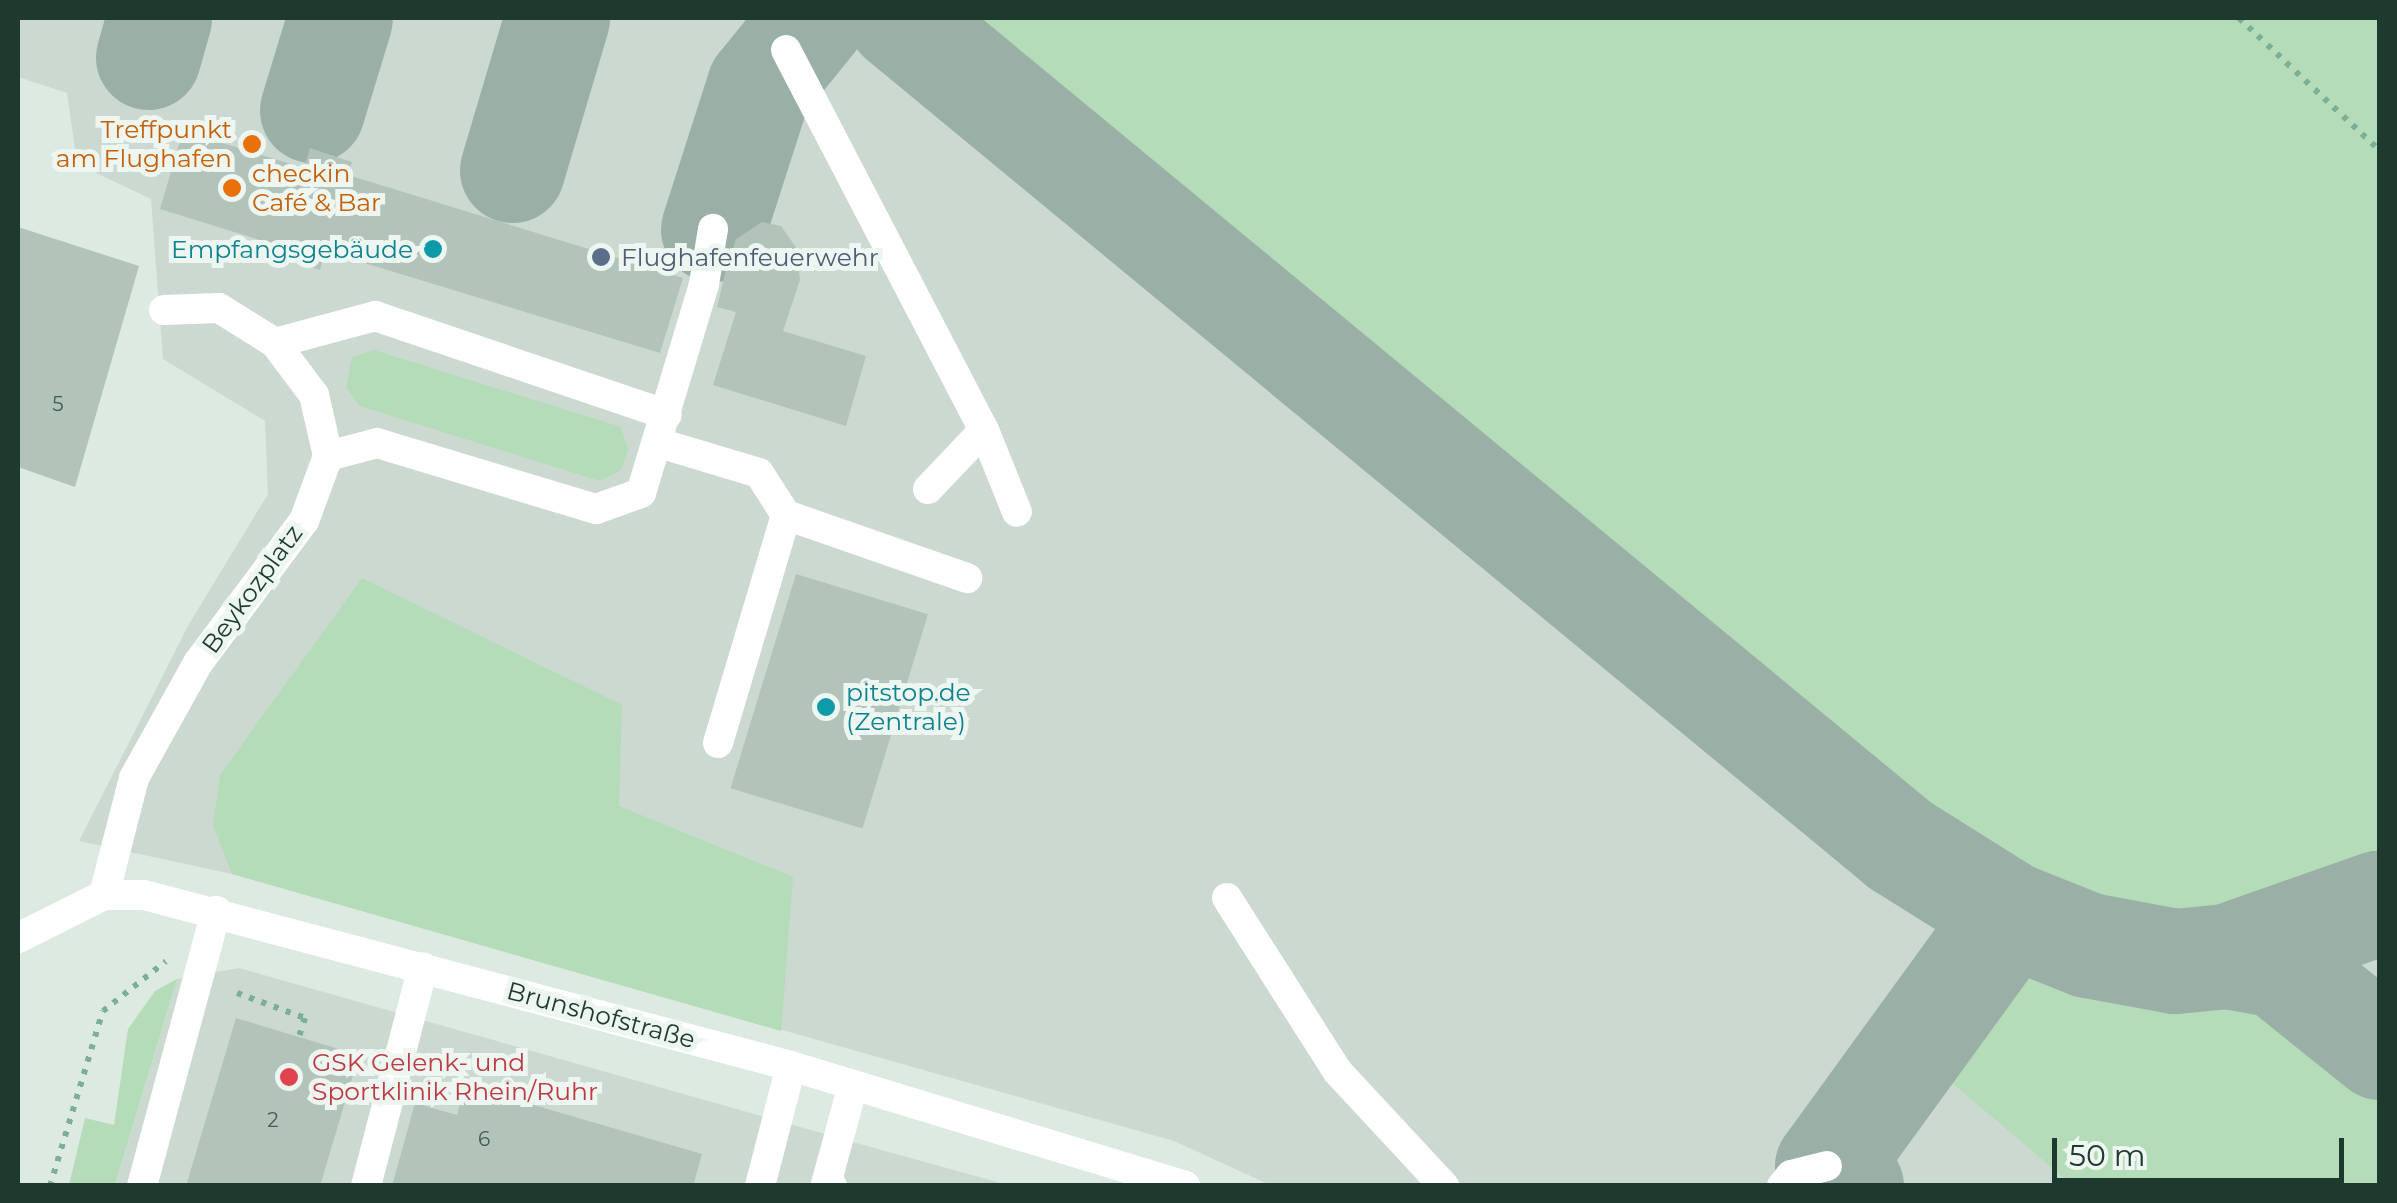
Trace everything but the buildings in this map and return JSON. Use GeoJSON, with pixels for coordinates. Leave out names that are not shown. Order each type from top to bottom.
{"type":"FeatureCollection","features":[{"type":"Feature","properties":{"kind":"street"},"geometry":{"type":"LineString","coordinates":[[786,50],[984,430],[1017,512]]}},
{"type":"Feature","properties":{"kind":"street"},"geometry":{"type":"LineString","coordinates":[[164,310],[219,308],[275,343],[314,394],[328,456],[377,443],[596,509],[641,493],[663,429],[713,229]]}},
{"type":"Feature","properties":{"kind":"street"},"geometry":{"type":"LineString","coordinates":[[275,343],[376,316],[663,429],[759,472],[786,515],[967,578]]}},
{"type":"Feature","properties":{"kind":"street"},"geometry":{"type":"LineString","coordinates":[[928,489],[984,430]]}},
{"type":"Feature","properties":{"kind":"street","name":"Beykozplatz"},"geometry":{"type":"LineString","coordinates":[[104,895],[134,778],[198,663],[304,520],[328,456]]}},
{"type":"Feature","properties":{"kind":"street"},"geometry":{"type":"LineString","coordinates":[[718,743],[786,515]]}},
{"type":"Feature","properties":{"kind":"street"},"geometry":{"type":"LineString","coordinates":[[18,938],[104,895]]}},
{"type":"Feature","properties":{"kind":"street","name":"Brunshofstraße"},"geometry":{"type":"LineString","coordinates":[[104,895],[144,896],[216,911],[423,966],[791,1066],[1185,1186]]}},
{"type":"Feature","properties":{"kind":"street"},"geometry":{"type":"LineString","coordinates":[[1227,898],[1338,1072],[1444,1186]]}},
{"type":"Feature","properties":{"kind":"street"},"geometry":{"type":"LineString","coordinates":[[142,1186],[216,911]]}},
{"type":"Feature","properties":{"kind":"street"},"geometry":{"type":"LineString","coordinates":[[366,1186],[423,966]]}},
{"type":"Feature","properties":{"kind":"street"},"geometry":{"type":"LineString","coordinates":[[760,1186],[791,1066]]}},
{"type":"Feature","properties":{"kind":"street"},"geometry":{"type":"LineString","coordinates":[[832,1186],[826,1184],[853,1084]]}},
{"type":"Feature","properties":{"kind":"street"},"geometry":{"type":"LineString","coordinates":[[1782,1186],[1791,1175],[1827,1166]]}},
{"type":"Feature","properties":{"kind":"path"},"geometry":{"type":"LineString","coordinates":[[2240,18],[2380,151]]}},
{"type":"Feature","properties":{"kind":"path"},"geometry":{"type":"LineString","coordinates":[[50,1186],[103,1011],[157,970],[216,911]]}},
{"type":"Feature","properties":{"kind":"path"},"geometry":{"type":"LineString","coordinates":[[237,993],[305,1018],[299,1036]]}},
{"type":"Feature","properties":{"kind":"shaded area"},"geometry":{"type":"Polygon","coordinates":[[[18,18],[2379,18],[2379,1185],[1270,1185],[1174,1141],[232,874],[79,841],[189,624],[268,494],[265,421],[163,359],[151,199],[77,164],[67,93],[18,77],[18,18]]]}},
{"type":"Feature","properties":{"kind":"shaded area"},"geometry":{"type":"Polygon","coordinates":[[[239,968],[1008,1185],[115,1186],[177,979],[239,968]]]}},
{"type":"Feature","properties":{"kind":"green space"},"geometry":{"type":"Polygon","coordinates":[[[957,18],[2379,18],[2379,848],[2250,899],[2170,917],[2053,889],[1926,819],[957,18]]]}},
{"type":"Feature","properties":{"kind":"green space"},"geometry":{"type":"Polygon","coordinates":[[[374,350],[621,427],[628,450],[621,470],[600,481],[360,406],[346,388],[352,357],[374,350]]]}},
{"type":"Feature","properties":{"kind":"green space"},"geometry":{"type":"Polygon","coordinates":[[[362,578],[622,705],[619,806],[793,877],[781,1031],[232,874],[213,825],[220,775],[362,578]]]}},
{"type":"Feature","properties":{"kind":"green space"},"geometry":{"type":"Polygon","coordinates":[[[2062,970],[2273,1009],[2379,1097],[2379,1185],[2072,1185],[1949,1080],[2025,979],[2062,970]]]}},
{"type":"Feature","properties":{"kind":"green space"},"geometry":{"type":"Polygon","coordinates":[[[177,979],[115,1185],[69,1185],[85,1118],[114,1125],[128,1029],[155,991],[177,979]]]}},
{"type":"Feature","properties":{"kind":"taxiway"},"geometry":{"type":"LineString","coordinates":[[148,57],[159,18]]}},
{"type":"Feature","properties":{"kind":"taxiway"},"geometry":{"type":"LineString","coordinates":[[312,110],[340,18]]}},
{"type":"Feature","properties":{"kind":"taxiway"},"geometry":{"type":"LineString","coordinates":[[512,170],[557,18]]}},
{"type":"Feature","properties":{"kind":"taxiway"},"geometry":{"type":"LineString","coordinates":[[713,229],[759,86],[814,18]]}},
{"type":"Feature","properties":{"kind":"taxiway"},"geometry":{"type":"LineString","coordinates":[[899,18],[1900,845],[2010,914],[2088,945],[2175,961],[2227,956],[2380,902]]}},
{"type":"Feature","properties":{"kind":"taxiway"},"geometry":{"type":"LineString","coordinates":[[1851,1186],[1827,1166],[2010,914]]}},
{"type":"Feature","properties":{"kind":"taxiway"},"geometry":{"type":"LineString","coordinates":[[2227,956],[2278,965],[2380,1047]]}},
{"type":"Feature","properties":{"kind":"place","name":"Treffpunkt am Flughafen"},"geometry":{"type":"Point","coordinates":[252,144]}},
{"type":"Feature","properties":{"kind":"place","name":"checkin Café & Bar"},"geometry":{"type":"Point","coordinates":[232,188]}},
{"type":"Feature","properties":{"kind":"place","name":"Empfangsgebäude"},"geometry":{"type":"Point","coordinates":[433,249]}},
{"type":"Feature","properties":{"kind":"place","name":"Flughafenfeuerwehr"},"geometry":{"type":"Point","coordinates":[601,257]}},
{"type":"Feature","properties":{"kind":"place","name":"pitstop.de (Zentrale)"},"geometry":{"type":"Point","coordinates":[826,707]}},
{"type":"Feature","properties":{"kind":"place","name":"GSK Gelenk- und Sportklinik Rhein/Ruhr"},"geometry":{"type":"Point","coordinates":[289,1077]}}]}
